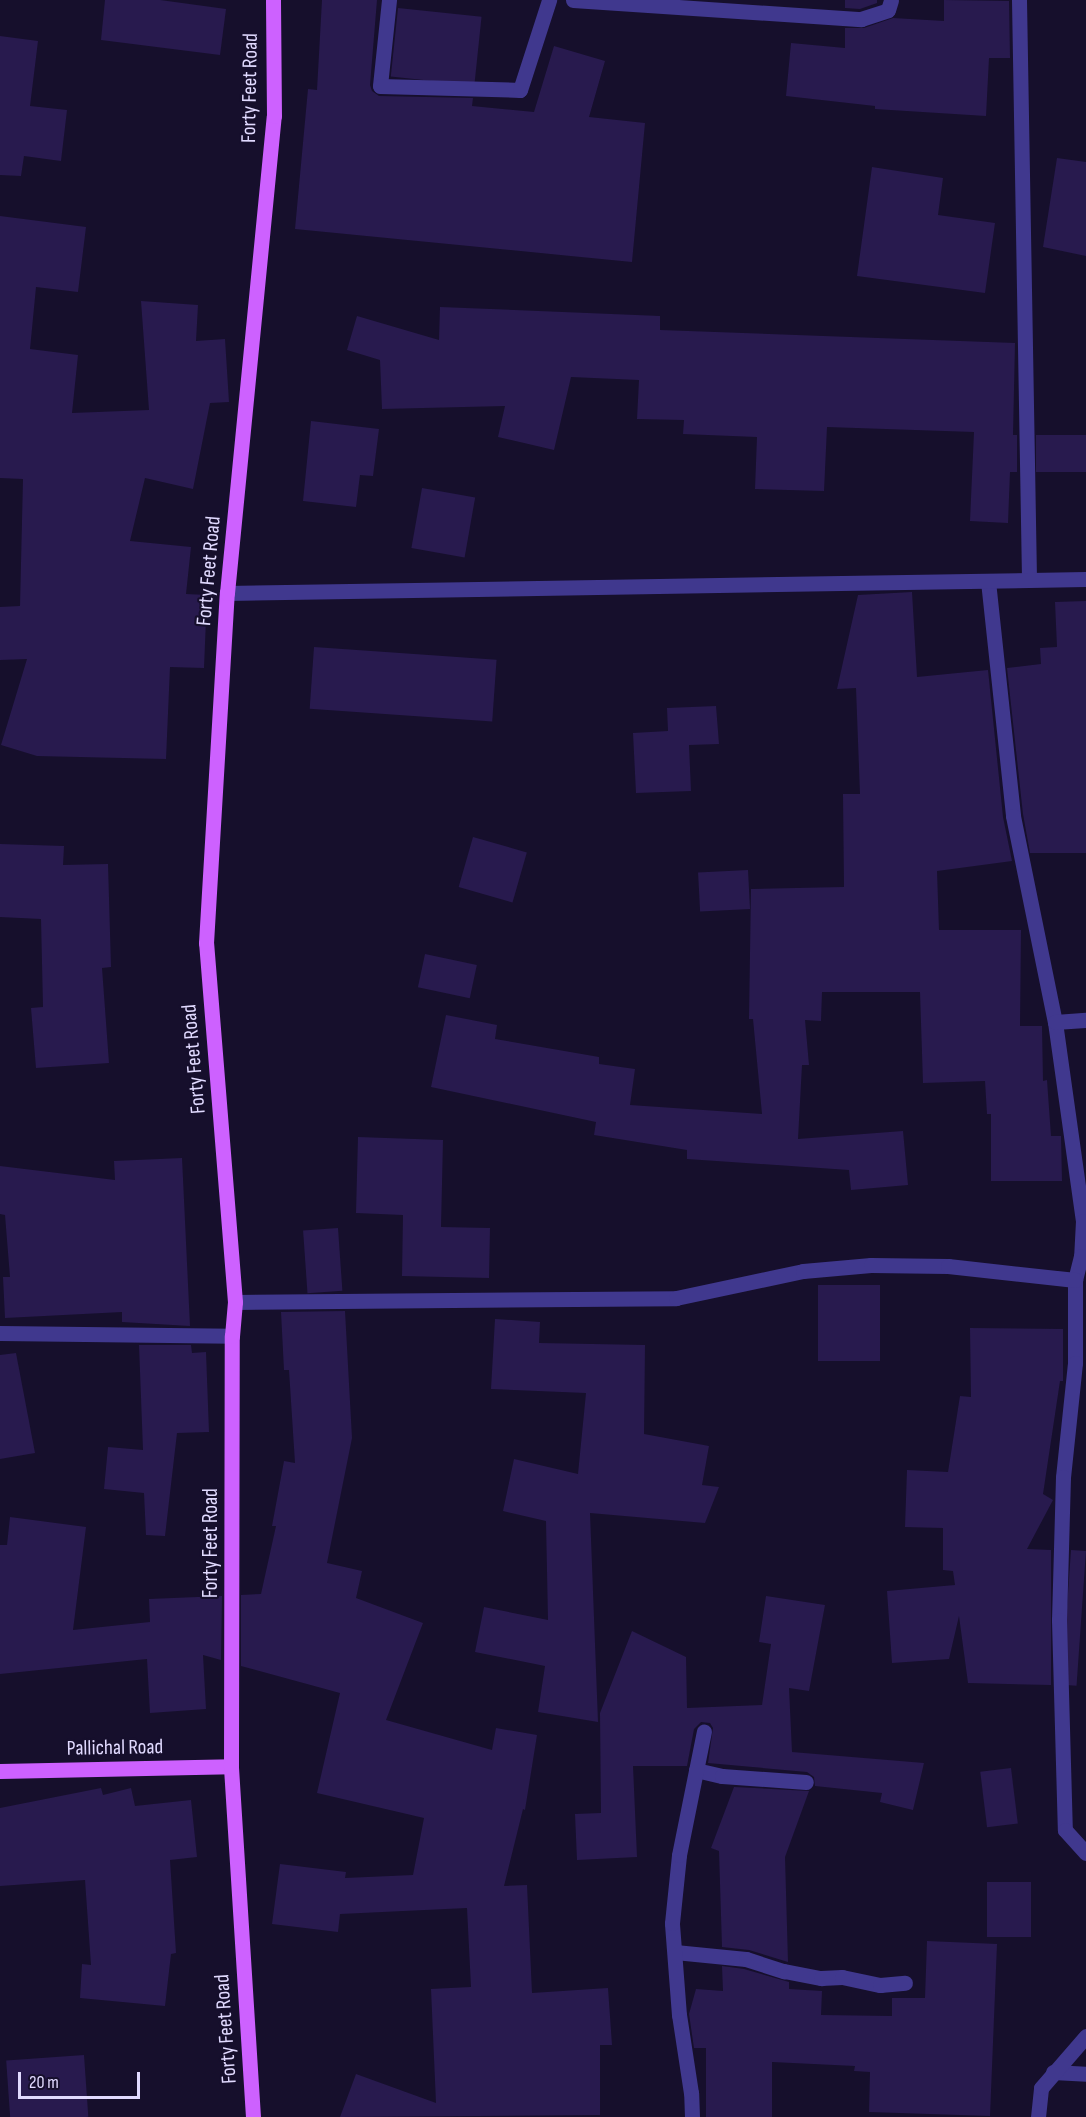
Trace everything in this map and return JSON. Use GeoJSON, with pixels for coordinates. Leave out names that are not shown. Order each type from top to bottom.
{"type":"FeatureCollection","features":[{"type":"Feature","properties":{"kind":"main road","name":"Forty Feet Road"},"geometry":{"type":"LineString","coordinates":[[253,2117],[231,1766],[232,1336],[235,1302],[206,943],[227,593],[274,116],[273,0]]}},
{"type":"Feature","properties":{"kind":"main road","name":"Pallichal Road"},"geometry":{"type":"LineString","coordinates":[[0,1771],[231,1766]]}},
{"type":"Feature","properties":{"kind":"street"},"geometry":{"type":"LineString","coordinates":[[389,0],[380,86],[520,90],[549,0]]}},
{"type":"Feature","properties":{"kind":"street"},"geometry":{"type":"LineString","coordinates":[[573,0],[861,19],[888,10],[891,0]]}},
{"type":"Feature","properties":{"kind":"street"},"geometry":{"type":"LineString","coordinates":[[1019,0],[1029,580]]}},
{"type":"Feature","properties":{"kind":"street"},"geometry":{"type":"LineString","coordinates":[[227,593],[1086,579]]}},
{"type":"Feature","properties":{"kind":"street"},"geometry":{"type":"LineString","coordinates":[[988,581],[1013,816],[1055,1022],[1083,1221],[1081,1256],[1075,1280],[1075,1363],[1063,1477],[1059,1620],[1065,1830],[1086,1853]]}},
{"type":"Feature","properties":{"kind":"street"},"geometry":{"type":"LineString","coordinates":[[1055,1022],[1086,1020]]}},
{"type":"Feature","properties":{"kind":"street"},"geometry":{"type":"LineString","coordinates":[[235,1302],[676,1298],[803,1271],[871,1265],[948,1266],[1075,1280]]}},
{"type":"Feature","properties":{"kind":"street"},"geometry":{"type":"LineString","coordinates":[[0,1333],[232,1336]]}},
{"type":"Feature","properties":{"kind":"street"},"geometry":{"type":"LineString","coordinates":[[692,2117],[691,2093],[679,2015],[672,1923],[679,1855],[704,1731]]}},
{"type":"Feature","properties":{"kind":"street"},"geometry":{"type":"LineString","coordinates":[[696,1770],[722,1776],[806,1782]]}},
{"type":"Feature","properties":{"kind":"street"},"geometry":{"type":"LineString","coordinates":[[675,1952],[746,1959],[784,1971],[821,1978],[842,1977],[880,1985],[905,1983]]}},
{"type":"Feature","properties":{"kind":"street"},"geometry":{"type":"LineString","coordinates":[[1038,2117],[1041,2088],[1086,2036]]}},
{"type":"Feature","properties":{"kind":"street"},"geometry":{"type":"LineString","coordinates":[[1053,2072],[1086,2074]]}},
{"type":"Feature","properties":{"kind":"building"},"geometry":{"type":"Polygon","coordinates":[[[105,0],[160,0],[226,9],[220,55],[101,40],[105,0]]]}},
{"type":"Feature","properties":{"kind":"building"},"geometry":{"type":"Polygon","coordinates":[[[322,0],[377,0],[370,85],[372,91],[379,96],[473,98],[472,106],[534,112],[554,46],[605,61],[589,117],[645,123],[632,262],[295,229],[308,89],[317,90],[322,0]]]}},
{"type":"Feature","properties":{"kind":"building"},"geometry":{"type":"Polygon","coordinates":[[[845,0],[877,0],[877,3],[860,9],[845,8],[845,0]]]}},
{"type":"Feature","properties":{"kind":"building"},"geometry":{"type":"Polygon","coordinates":[[[944,0],[1009,1],[1010,58],[989,58],[986,116],[875,109],[875,106],[786,96],[791,43],[845,48],[845,28],[864,28],[893,18],[944,21],[944,0]]]}},
{"type":"Feature","properties":{"kind":"building"},"geometry":{"type":"Polygon","coordinates":[[[398,8],[482,17],[474,85],[391,77],[398,8]]]}},
{"type":"Feature","properties":{"kind":"building"},"geometry":{"type":"Polygon","coordinates":[[[0,36],[38,41],[30,106],[67,110],[61,161],[24,156],[21,176],[0,175],[0,36]]]}},
{"type":"Feature","properties":{"kind":"building"},"geometry":{"type":"Polygon","coordinates":[[[1057,158],[1086,162],[1086,256],[1043,247],[1057,158]]]}},
{"type":"Feature","properties":{"kind":"building"},"geometry":{"type":"Polygon","coordinates":[[[872,167],[943,178],[938,215],[995,223],[985,293],[857,276],[872,167]]]}},
{"type":"Feature","properties":{"kind":"building"},"geometry":{"type":"Polygon","coordinates":[[[0,216],[86,227],[78,292],[36,287],[30,349],[78,355],[72,413],[149,410],[141,301],[198,305],[196,341],[225,339],[229,402],[210,403],[193,489],[145,478],[130,541],[191,547],[186,594],[207,595],[204,668],[170,667],[166,759],[37,756],[1,745],[27,659],[0,660],[0,607],[20,606],[23,479],[0,478],[0,216]]]}},
{"type":"Feature","properties":{"kind":"building"},"geometry":{"type":"Polygon","coordinates":[[[440,307],[660,316],[660,330],[1015,343],[1013,435],[1017,435],[1017,472],[1010,472],[1008,523],[970,521],[974,432],[827,427],[824,491],[755,489],[757,437],[683,434],[684,420],[637,419],[639,380],[571,377],[554,450],[498,437],[505,406],[382,409],[380,360],[347,350],[357,316],[439,340],[440,307]]]}},
{"type":"Feature","properties":{"kind":"building"},"geometry":{"type":"Polygon","coordinates":[[[311,421],[379,429],[373,476],[360,475],[356,507],[303,501],[311,421]]]}},
{"type":"Feature","properties":{"kind":"building"},"geometry":{"type":"Polygon","coordinates":[[[1036,435],[1086,435],[1086,472],[1036,472],[1036,435]]]}},
{"type":"Feature","properties":{"kind":"building"},"geometry":{"type":"Polygon","coordinates":[[[422,488],[475,497],[465,557],[411,548],[422,488]]]}},
{"type":"Feature","properties":{"kind":"building"},"geometry":{"type":"Polygon","coordinates":[[[912,592],[917,677],[988,670],[1003,817],[1012,861],[937,871],[939,930],[1021,930],[1020,1026],[1042,1026],[1043,1081],[1047,1080],[1051,1136],[1061,1136],[1062,1181],[991,1181],[991,1114],[987,1114],[985,1081],[923,1083],[920,992],[822,992],[821,1021],[805,1020],[809,1065],[802,1065],[798,1139],[903,1131],[908,1185],[851,1190],[849,1170],[687,1159],[687,1150],[594,1135],[596,1122],[431,1087],[446,1015],[497,1025],[495,1039],[599,1057],[599,1064],[635,1069],[630,1105],[762,1114],[753,1019],[749,1019],[751,889],[844,887],[843,794],[860,794],[856,688],[837,689],[858,595],[912,592]]]}},
{"type":"Feature","properties":{"kind":"building"},"geometry":{"type":"Polygon","coordinates":[[[1086,601],[1086,853],[1030,853],[1023,814],[1007,668],[1041,664],[1040,648],[1057,647],[1055,602],[1086,601]]]}},
{"type":"Feature","properties":{"kind":"building"},"geometry":{"type":"Polygon","coordinates":[[[314,647],[497,660],[492,722],[310,709],[314,647]]]}},
{"type":"Feature","properties":{"kind":"building"},"geometry":{"type":"Polygon","coordinates":[[[716,706],[719,744],[689,745],[691,791],[636,793],[633,733],[668,731],[667,708],[716,706]]]}},
{"type":"Feature","properties":{"kind":"building"},"geometry":{"type":"Polygon","coordinates":[[[473,837],[527,852],[512,902],[459,887],[473,837]]]}},
{"type":"Feature","properties":{"kind":"building"},"geometry":{"type":"Polygon","coordinates":[[[0,844],[64,846],[63,865],[108,864],[111,967],[102,968],[109,1063],[36,1068],[31,1008],[43,1007],[41,919],[0,917],[0,844]]]}},
{"type":"Feature","properties":{"kind":"building"},"geometry":{"type":"Polygon","coordinates":[[[748,870],[750,909],[700,912],[698,873],[748,870]]]}},
{"type":"Feature","properties":{"kind":"building"},"geometry":{"type":"Polygon","coordinates":[[[425,954],[477,965],[470,998],[418,987],[425,954]]]}},
{"type":"Feature","properties":{"kind":"building"},"geometry":{"type":"Polygon","coordinates":[[[358,1137],[443,1140],[441,1227],[490,1228],[489,1278],[402,1276],[403,1215],[356,1213],[358,1137]]]}},
{"type":"Feature","properties":{"kind":"building"},"geometry":{"type":"Polygon","coordinates":[[[182,1158],[190,1326],[122,1322],[122,1312],[5,1318],[3,1277],[10,1277],[5,1215],[0,1214],[0,1166],[115,1180],[114,1161],[182,1158]]]}},
{"type":"Feature","properties":{"kind":"building"},"geometry":{"type":"Polygon","coordinates":[[[338,1228],[342,1291],[307,1293],[303,1230],[338,1228]]]}},
{"type":"Feature","properties":{"kind":"building"},"geometry":{"type":"Polygon","coordinates":[[[818,1285],[880,1285],[880,1361],[818,1361],[818,1285]]]}},
{"type":"Feature","properties":{"kind":"building"},"geometry":{"type":"Polygon","coordinates":[[[345,1311],[352,1438],[327,1563],[362,1571],[356,1598],[423,1623],[386,1720],[492,1750],[496,1728],[537,1735],[525,1810],[523,1809],[504,1886],[527,1885],[532,1993],[608,1988],[612,2045],[600,2045],[600,2115],[340,2117],[356,2074],[436,2103],[431,1989],[471,1987],[467,1908],[340,1914],[338,1932],[272,1924],[280,1864],[346,1872],[345,1878],[413,1875],[424,1818],[317,1793],[340,1693],[241,1666],[241,1595],[261,1594],[276,1526],[272,1526],[284,1461],[295,1463],[289,1370],[284,1370],[281,1312],[345,1311]]]}},
{"type":"Feature","properties":{"kind":"building"},"geometry":{"type":"Polygon","coordinates":[[[495,1319],[540,1322],[539,1343],[645,1345],[644,1434],[709,1446],[702,1485],[719,1487],[705,1523],[590,1513],[598,1722],[538,1712],[545,1666],[475,1652],[484,1607],[548,1620],[546,1521],[503,1511],[514,1459],[578,1474],[586,1393],[491,1389],[495,1319]]]}},
{"type":"Feature","properties":{"kind":"building"},"geometry":{"type":"Polygon","coordinates":[[[970,1328],[1063,1329],[1063,1381],[1060,1381],[1043,1494],[1053,1500],[1027,1549],[1051,1550],[1051,1685],[968,1683],[959,1616],[949,1659],[892,1663],[887,1591],[955,1585],[953,1571],[943,1570],[943,1528],[905,1527],[907,1470],[948,1472],[960,1396],[971,1397],[970,1328]]]}},
{"type":"Feature","properties":{"kind":"building"},"geometry":{"type":"Polygon","coordinates":[[[139,1345],[191,1345],[192,1353],[206,1352],[209,1432],[177,1433],[165,1536],[146,1535],[144,1493],[104,1489],[108,1447],[143,1450],[139,1345]]]}},
{"type":"Feature","properties":{"kind":"building"},"geometry":{"type":"Polygon","coordinates":[[[16,1353],[35,1453],[0,1459],[0,1355],[16,1353]]]}},
{"type":"Feature","properties":{"kind":"building"},"geometry":{"type":"Polygon","coordinates":[[[10,1517],[86,1527],[73,1630],[150,1622],[149,1599],[222,1596],[221,1660],[203,1655],[206,1709],[150,1713],[147,1659],[0,1674],[0,1545],[7,1545],[10,1517]]]}},
{"type":"Feature","properties":{"kind":"building"},"geometry":{"type":"Polygon","coordinates":[[[1071,1550],[1086,1551],[1077,1686],[1062,1685],[1071,1550]]]}},
{"type":"Feature","properties":{"kind":"building"},"geometry":{"type":"Polygon","coordinates":[[[766,1596],[825,1605],[809,1691],[789,1688],[792,1752],[924,1763],[913,1810],[880,1802],[882,1793],[815,1786],[814,1777],[807,1772],[708,1763],[713,1728],[710,1723],[701,1722],[694,1729],[687,1766],[633,1766],[637,1857],[577,1860],[575,1814],[601,1813],[600,1713],[632,1631],[686,1657],[687,1708],[762,1705],[771,1644],[759,1642],[766,1596]]]}},
{"type":"Feature","properties":{"kind":"building"},"geometry":{"type":"Polygon","coordinates":[[[1011,1768],[1018,1824],[987,1827],[980,1772],[1011,1768]]]}},
{"type":"Feature","properties":{"kind":"building"},"geometry":{"type":"Polygon","coordinates":[[[734,1787],[809,1791],[785,1857],[788,1962],[749,1950],[722,1947],[719,1851],[711,1848],[734,1787]]]}},
{"type":"Feature","properties":{"kind":"building"},"geometry":{"type":"Polygon","coordinates":[[[101,1788],[103,1795],[131,1788],[135,1806],[191,1800],[197,1857],[170,1860],[176,1953],[171,1954],[165,2006],[80,1998],[82,1964],[91,1965],[85,1880],[0,1886],[0,1808],[101,1788]]]}},
{"type":"Feature","properties":{"kind":"building"},"geometry":{"type":"Polygon","coordinates":[[[987,1882],[1031,1882],[1031,1937],[987,1937],[987,1882]]]}},
{"type":"Feature","properties":{"kind":"building"},"geometry":{"type":"Polygon","coordinates":[[[927,1941],[997,1944],[990,2116],[869,2112],[870,2072],[854,2071],[855,2066],[772,2062],[772,2117],[706,2117],[706,2048],[694,2048],[689,2014],[696,1989],[723,1991],[722,1966],[744,1969],[789,1982],[789,1989],[822,1991],[821,2015],[892,2016],[892,1998],[925,1998],[927,1941]]]}},
{"type":"Feature","properties":{"kind":"building"},"geometry":{"type":"Polygon","coordinates":[[[84,2055],[88,2117],[10,2117],[6,2060],[84,2055]]]}}]}
